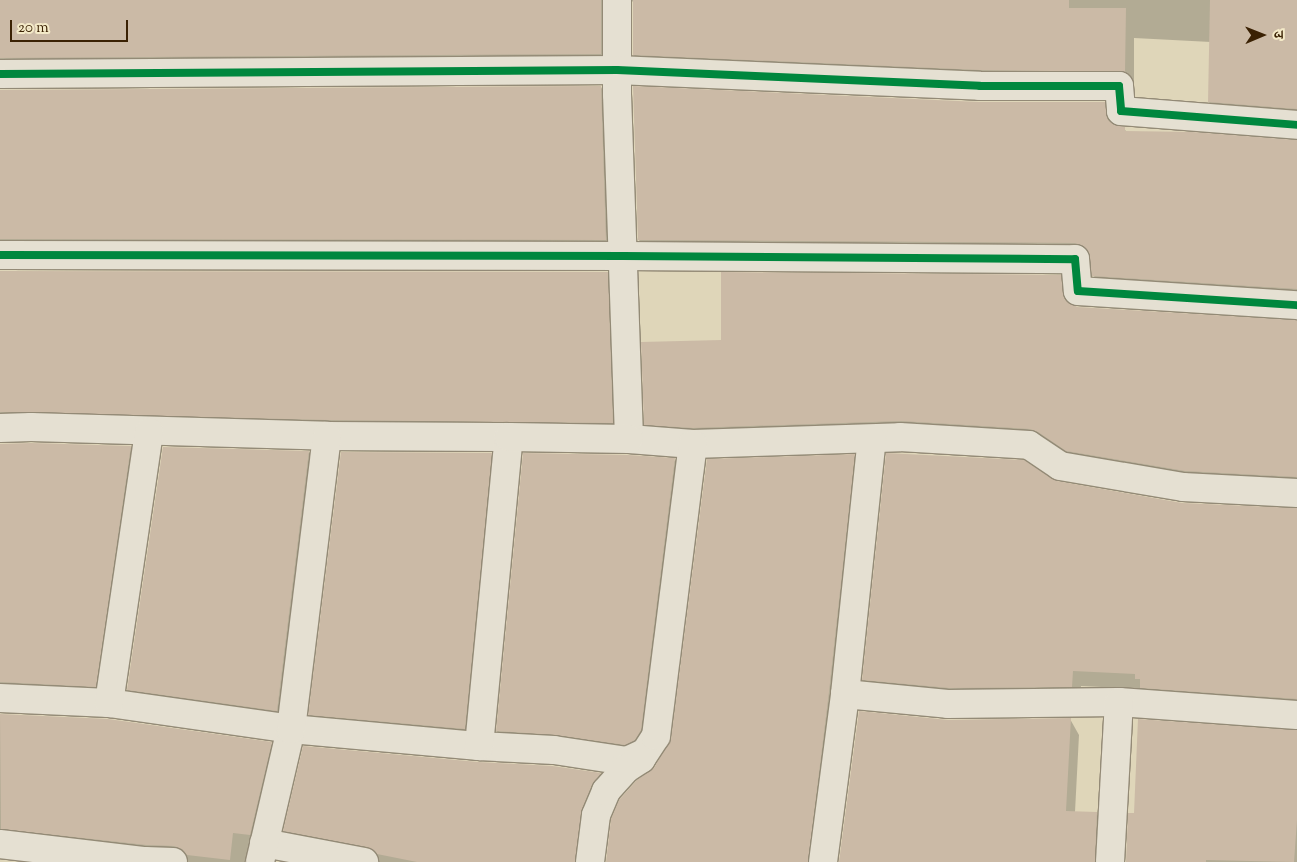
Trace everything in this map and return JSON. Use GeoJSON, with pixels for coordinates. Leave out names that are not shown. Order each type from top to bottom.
{"type":"FeatureCollection","features":[{"type":"Feature","properties":{"kind":"street"},"geometry":{"type":"LineString","coordinates":[[617,0],[617,70],[628,439]]}},
{"type":"Feature","properties":{"kind":"street"},"geometry":{"type":"LineString","coordinates":[[0,74],[617,70],[980,86],[1119,86],[1121,112],[1297,125]]}},
{"type":"Feature","properties":{"kind":"street"},"geometry":{"type":"LineString","coordinates":[[0,255],[1075,259],[1078,291],[1297,305]]}},
{"type":"Feature","properties":{"kind":"street"},"geometry":{"type":"LineString","coordinates":[[0,428],[31,427],[327,436],[509,436],[628,439],[692,444],[900,437],[1030,445],[1060,466],[1183,487],[1297,493]]}},
{"type":"Feature","properties":{"kind":"street"},"geometry":{"type":"LineString","coordinates":[[108,703],[149,432]]}},
{"type":"Feature","properties":{"kind":"street"},"geometry":{"type":"LineString","coordinates":[[327,436],[292,729],[262,853],[364,862]]}},
{"type":"Feature","properties":{"kind":"street"},"geometry":{"type":"LineString","coordinates":[[479,746],[509,436]]}},
{"type":"Feature","properties":{"kind":"street"},"geometry":{"type":"LineString","coordinates":[[823,862],[845,694],[872,439]]}},
{"type":"Feature","properties":{"kind":"street"},"geometry":{"type":"LineString","coordinates":[[590,862],[596,815],[606,791],[644,753],[656,736],[692,444]]}},
{"type":"Feature","properties":{"kind":"street"},"geometry":{"type":"LineString","coordinates":[[845,694],[948,704],[1119,702],[1297,716]]}},
{"type":"Feature","properties":{"kind":"street"},"geometry":{"type":"LineString","coordinates":[[0,698],[108,703],[292,729],[479,746],[554,750],[627,761],[644,753]]}},
{"type":"Feature","properties":{"kind":"street"},"geometry":{"type":"LineString","coordinates":[[1110,862],[1119,702]]}},
{"type":"Feature","properties":{"kind":"street"},"geometry":{"type":"LineString","coordinates":[[0,844],[144,861],[173,862]]}},
{"type":"Feature","properties":{"kind":"building"},"geometry":{"type":"Polygon","coordinates":[[[0,0],[601,0],[601,54],[0,58],[0,0]]]}},
{"type":"Feature","properties":{"kind":"building"},"geometry":{"type":"Polygon","coordinates":[[[633,0],[1069,0],[1069,8],[1126,8],[1125,72],[980,70],[633,55],[633,0]]]}},
{"type":"Feature","properties":{"kind":"building"},"geometry":{"type":"Polygon","coordinates":[[[1210,0],[1297,0],[1297,109],[1208,102],[1210,0]]]}},
{"type":"Feature","properties":{"kind":"building"},"geometry":{"type":"Polygon","coordinates":[[[601,86],[606,240],[0,239],[0,90],[601,86]]]}},
{"type":"Feature","properties":{"kind":"building"},"geometry":{"type":"Polygon","coordinates":[[[633,86],[979,102],[1105,102],[1108,120],[1113,124],[1125,127],[1125,131],[1192,132],[1297,140],[1297,289],[1092,276],[1088,251],[1083,246],[1075,243],[638,240],[633,86]]]}},
{"type":"Feature","properties":{"kind":"building"},"geometry":{"type":"Polygon","coordinates":[[[0,271],[608,272],[613,423],[327,420],[0,412],[0,271]]]}},
{"type":"Feature","properties":{"kind":"building"},"geometry":{"type":"Polygon","coordinates":[[[721,272],[1061,275],[1065,299],[1077,307],[1297,320],[1297,477],[1185,471],[1066,451],[1038,432],[1030,429],[901,421],[693,428],[644,425],[641,342],[721,340],[721,272]]]}},
{"type":"Feature","properties":{"kind":"building"},"geometry":{"type":"Polygon","coordinates":[[[0,444],[131,446],[96,687],[0,682],[0,444]]]}},
{"type":"Feature","properties":{"kind":"building"},"geometry":{"type":"Polygon","coordinates":[[[163,447],[309,451],[277,711],[127,690],[163,447]]]}},
{"type":"Feature","properties":{"kind":"building"},"geometry":{"type":"Polygon","coordinates":[[[341,452],[492,453],[465,729],[308,715],[341,452]]]}},
{"type":"Feature","properties":{"kind":"building"},"geometry":{"type":"Polygon","coordinates":[[[523,453],[675,458],[641,730],[635,740],[625,745],[556,735],[496,731],[523,453]]]}},
{"type":"Feature","properties":{"kind":"building"},"geometry":{"type":"Polygon","coordinates":[[[886,453],[1024,460],[1057,481],[1182,503],[1297,508],[1297,699],[1140,688],[1140,679],[1135,679],[1135,674],[1073,671],[1072,687],[949,688],[862,680],[886,453]]]}},
{"type":"Feature","properties":{"kind":"building"},"geometry":{"type":"Polygon","coordinates":[[[855,454],[808,862],[606,862],[611,819],[619,800],[637,780],[654,768],[671,738],[707,459],[855,454]]]}},
{"type":"Feature","properties":{"kind":"building"},"geometry":{"type":"Polygon","coordinates":[[[859,711],[948,720],[1071,718],[1066,811],[1097,812],[1095,862],[839,862],[859,711]]]}},
{"type":"Feature","properties":{"kind":"building"},"geometry":{"type":"Polygon","coordinates":[[[0,714],[108,719],[272,742],[250,835],[233,833],[230,860],[187,855],[182,849],[174,846],[146,845],[1,829],[0,714]]]}},
{"type":"Feature","properties":{"kind":"building"},"geometry":{"type":"Polygon","coordinates":[[[1138,719],[1297,730],[1297,820],[1294,862],[1206,860],[1206,862],[1126,862],[1128,813],[1134,813],[1138,719]]]}},
{"type":"Feature","properties":{"kind":"building"},"geometry":{"type":"Polygon","coordinates":[[[303,746],[478,762],[552,766],[601,773],[592,785],[582,809],[575,862],[417,862],[377,854],[367,847],[283,831],[303,746]]]}},
{"type":"Feature","properties":{"kind":"cycle path"},"geometry":{"type":"LineString","coordinates":[[0,74],[617,70],[980,86],[1119,86],[1121,111],[1297,125]]}},
{"type":"Feature","properties":{"kind":"cycle path"},"geometry":{"type":"LineString","coordinates":[[0,255],[1075,259],[1078,291],[1297,305]]}}]}
